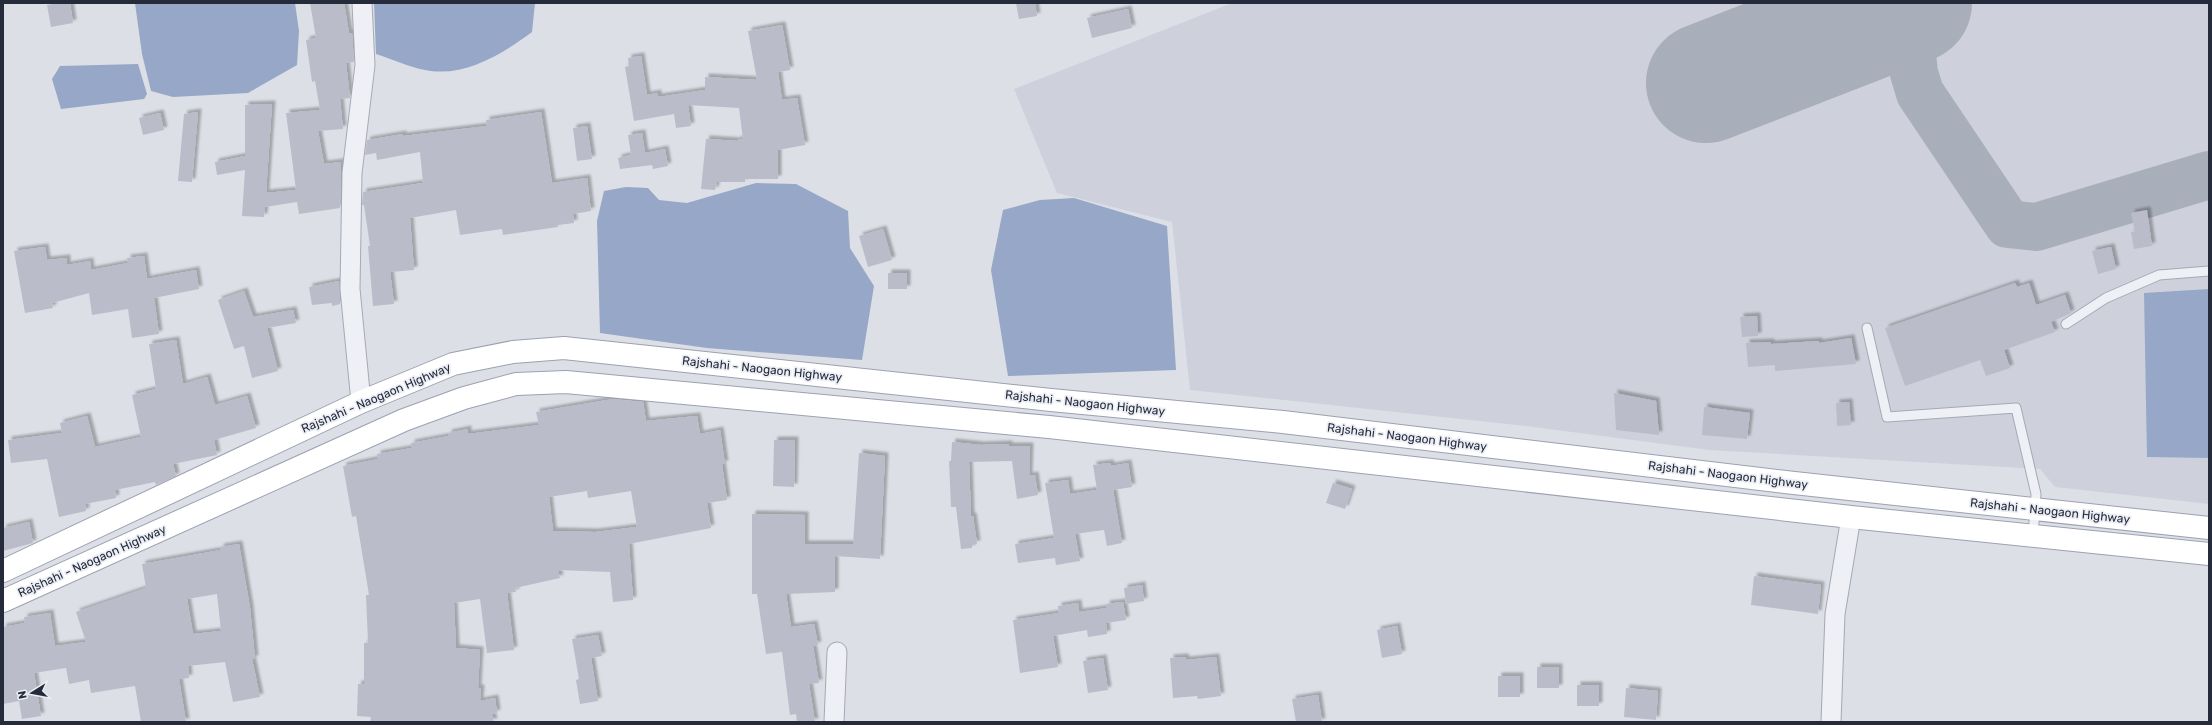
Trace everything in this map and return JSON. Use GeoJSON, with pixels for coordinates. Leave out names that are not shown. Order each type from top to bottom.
{"type":"FeatureCollection","features":[{"type":"Feature","properties":{"kind":"main road","name":"Rajshahi - Naogaon Highway"},"geometry":{"type":"LineString","coordinates":[[3,571],[360,402],[453,364],[513,352],[564,348],[1043,399],[1283,422],[1794,483],[2209,528]]}},
{"type":"Feature","properties":{"kind":"main road","name":"Rajshahi - Naogaon Highway"},"geometry":{"type":"LineString","coordinates":[[3,602],[404,420],[451,402],[516,384],[566,382],[1056,428],[1851,517],[2209,554]]}},
{"type":"Feature","properties":{"kind":"main road"},"geometry":{"type":"LineString","coordinates":[[1790,510],[1794,483]]}},
{"type":"Feature","properties":{"kind":"main road"},"geometry":{"type":"LineString","coordinates":[[151,501],[164,528]]}},
{"type":"Feature","properties":{"kind":"street"},"geometry":{"type":"LineString","coordinates":[[360,402],[350,289],[352,173],[365,66],[362,3]]}},
{"type":"Feature","properties":{"kind":"street"},"geometry":{"type":"LineString","coordinates":[[1831,722],[1835,614],[1851,517]]}},
{"type":"Feature","properties":{"kind":"street"},"geometry":{"type":"LineString","coordinates":[[834,722],[837,652]]}},
{"type":"Feature","properties":{"kind":"lane"},"geometry":{"type":"LineString","coordinates":[[2066,324],[2106,298],[2159,275],[2209,271]]}},
{"type":"Feature","properties":{"kind":"lane"},"geometry":{"type":"LineString","coordinates":[[1867,328],[1887,417],[2016,408],[2036,494],[2033,536]]}},
{"type":"Feature","properties":{"kind":"shaded area"},"geometry":{"type":"Polygon","coordinates":[[[1232,3],[2209,3],[2209,504],[2055,487],[2040,469],[1709,450],[1526,426],[1190,390],[1172,222],[1057,193],[1014,89],[1232,3]]]}},
{"type":"Feature","properties":{"kind":"water"},"geometry":{"type":"Polygon","coordinates":[[[135,3],[295,3],[299,31],[297,65],[248,93],[173,97],[151,91],[142,54],[135,3]]]}},
{"type":"Feature","properties":{"kind":"water"},"geometry":{"type":"Polygon","coordinates":[[[374,3],[535,3],[532,32],[495,56],[482,62],[454,71],[440,72],[419,69],[376,54],[374,3]]]}},
{"type":"Feature","properties":{"kind":"water"},"geometry":{"type":"Polygon","coordinates":[[[138,64],[147,94],[144,99],[61,109],[52,79],[60,66],[138,64]]]}},
{"type":"Feature","properties":{"kind":"water"},"geometry":{"type":"Polygon","coordinates":[[[756,183],[796,184],[848,211],[850,248],[874,286],[862,360],[707,348],[600,333],[597,221],[604,191],[626,187],[648,188],[659,200],[687,203],[756,183]]]}},
{"type":"Feature","properties":{"kind":"water"},"geometry":{"type":"Polygon","coordinates":[[[1074,198],[1167,226],[1176,370],[1008,376],[991,270],[1003,210],[1040,200],[1074,198]]]}},
{"type":"Feature","properties":{"kind":"water"},"geometry":{"type":"Polygon","coordinates":[[[2209,289],[2209,458],[2147,457],[2144,293],[2209,289]]]}},
{"type":"Feature","properties":{"kind":"building"},"geometry":{"type":"Polygon","coordinates":[[[70,3],[73,23],[51,27],[47,5],[70,3]]]}},
{"type":"Feature","properties":{"kind":"building"},"geometry":{"type":"Polygon","coordinates":[[[310,3],[344,3],[349,33],[352,33],[354,62],[346,63],[350,98],[340,99],[343,129],[318,131],[324,164],[341,162],[340,208],[299,214],[297,202],[265,207],[264,217],[242,216],[245,170],[217,175],[215,162],[245,156],[245,105],[272,104],[266,193],[296,190],[286,113],[320,110],[315,81],[312,82],[306,40],[316,38],[310,3]]]}},
{"type":"Feature","properties":{"kind":"building"},"geometry":{"type":"Polygon","coordinates":[[[1016,3],[1035,3],[1037,16],[1019,19],[1016,3]]]}},
{"type":"Feature","properties":{"kind":"building"},"geometry":{"type":"Polygon","coordinates":[[[1128,9],[1132,28],[1092,38],[1087,18],[1128,9]]]}},
{"type":"Feature","properties":{"kind":"building"},"geometry":{"type":"Polygon","coordinates":[[[782,25],[790,70],[778,72],[782,100],[797,98],[805,145],[778,150],[778,179],[745,179],[745,182],[717,182],[715,190],[701,189],[706,139],[738,141],[738,139],[743,139],[739,108],[688,105],[691,126],[676,128],[674,114],[634,121],[625,67],[629,66],[628,58],[641,56],[647,95],[658,93],[658,97],[705,90],[705,77],[757,80],[748,31],[782,25]]]}},
{"type":"Feature","properties":{"kind":"building"},"geometry":{"type":"Polygon","coordinates":[[[198,112],[192,182],[178,181],[184,114],[198,112]]]}},
{"type":"Feature","properties":{"kind":"building"},"geometry":{"type":"Polygon","coordinates":[[[541,112],[552,183],[587,178],[591,211],[573,214],[574,223],[558,225],[558,227],[503,235],[502,229],[460,235],[456,210],[410,218],[414,270],[390,272],[394,304],[373,306],[368,246],[370,246],[364,205],[362,205],[363,192],[423,183],[420,152],[377,160],[376,153],[365,155],[367,140],[403,134],[403,136],[487,126],[486,120],[541,112]]]}},
{"type":"Feature","properties":{"kind":"building"},"geometry":{"type":"Polygon","coordinates":[[[160,113],[164,130],[143,135],[139,118],[160,113]]]}},
{"type":"Feature","properties":{"kind":"building"},"geometry":{"type":"Polygon","coordinates":[[[587,126],[592,159],[577,161],[573,128],[587,126]]]}},
{"type":"Feature","properties":{"kind":"building"},"geometry":{"type":"Polygon","coordinates":[[[642,133],[645,153],[665,149],[668,166],[653,169],[652,165],[620,169],[618,158],[631,155],[628,135],[642,133]]]}},
{"type":"Feature","properties":{"kind":"building"},"geometry":{"type":"Polygon","coordinates":[[[2147,210],[2152,246],[2134,249],[2131,232],[2135,232],[2131,213],[2147,210]]]}},
{"type":"Feature","properties":{"kind":"building"},"geometry":{"type":"Polygon","coordinates":[[[883,229],[892,260],[868,267],[859,236],[883,229]]]}},
{"type":"Feature","properties":{"kind":"building"},"geometry":{"type":"Polygon","coordinates":[[[45,247],[47,260],[67,258],[67,265],[90,261],[91,270],[128,263],[127,258],[144,256],[147,279],[196,270],[199,289],[154,298],[159,334],[132,338],[128,309],[92,315],[89,293],[52,303],[53,308],[25,313],[14,251],[45,247]]]}},
{"type":"Feature","properties":{"kind":"building"},"geometry":{"type":"Polygon","coordinates":[[[2111,247],[2116,269],[2098,274],[2092,251],[2111,247]]]}},
{"type":"Feature","properties":{"kind":"building"},"geometry":{"type":"Polygon","coordinates":[[[888,273],[907,273],[907,289],[888,289],[888,273]]]}},
{"type":"Feature","properties":{"kind":"building"},"geometry":{"type":"Polygon","coordinates":[[[339,281],[340,304],[332,306],[332,303],[312,305],[309,287],[339,281]]]}},
{"type":"Feature","properties":{"kind":"building"},"geometry":{"type":"Polygon","coordinates":[[[2015,283],[2017,287],[2029,283],[2036,305],[2065,295],[2071,313],[2051,322],[2055,332],[2004,350],[2010,368],[1986,376],[1980,360],[1905,386],[1885,328],[2015,283]]]}},
{"type":"Feature","properties":{"kind":"building"},"geometry":{"type":"Polygon","coordinates":[[[244,291],[253,317],[293,310],[296,323],[267,328],[278,371],[252,378],[244,346],[234,349],[218,300],[244,291]]]}},
{"type":"Feature","properties":{"kind":"building"},"geometry":{"type":"Polygon","coordinates":[[[1757,316],[1758,336],[1742,337],[1740,317],[1757,316]]]}},
{"type":"Feature","properties":{"kind":"building"},"geometry":{"type":"Polygon","coordinates":[[[1851,338],[1856,364],[1775,371],[1775,365],[1748,367],[1746,343],[1771,342],[1771,344],[1819,341],[1819,343],[1851,338]]]}},
{"type":"Feature","properties":{"kind":"building"},"geometry":{"type":"Polygon","coordinates":[[[176,340],[183,384],[207,377],[215,405],[247,396],[256,428],[214,440],[217,455],[173,464],[176,476],[156,485],[155,482],[115,490],[116,498],[85,504],[86,511],[59,517],[47,459],[11,463],[8,440],[62,433],[60,423],[87,416],[95,447],[141,437],[132,395],[156,389],[149,344],[176,340]]]}},
{"type":"Feature","properties":{"kind":"building"},"geometry":{"type":"Polygon","coordinates":[[[1614,393],[1656,401],[1659,435],[1616,430],[1614,393]]]}},
{"type":"Feature","properties":{"kind":"building"},"geometry":{"type":"Polygon","coordinates":[[[613,399],[643,402],[646,421],[697,416],[700,434],[720,430],[725,464],[722,464],[727,500],[707,503],[711,528],[629,544],[633,600],[613,602],[610,572],[558,570],[560,578],[515,588],[516,592],[507,593],[514,650],[487,653],[480,599],[454,603],[456,648],[480,650],[478,688],[481,688],[480,701],[495,698],[497,713],[492,714],[494,722],[370,722],[371,717],[357,716],[358,684],[364,684],[364,643],[368,643],[366,595],[369,595],[356,516],[352,517],[343,466],[378,459],[377,454],[412,448],[411,443],[449,436],[448,433],[468,429],[468,434],[539,425],[536,412],[613,399]],[[587,491],[549,497],[553,531],[595,532],[637,527],[631,491],[588,498],[587,491]]]}},
{"type":"Feature","properties":{"kind":"building"},"geometry":{"type":"Polygon","coordinates":[[[1849,402],[1851,425],[1837,426],[1836,403],[1849,402]]]}},
{"type":"Feature","properties":{"kind":"building"},"geometry":{"type":"Polygon","coordinates":[[[1704,407],[1750,413],[1747,439],[1702,435],[1704,407]]]}},
{"type":"Feature","properties":{"kind":"building"},"geometry":{"type":"Polygon","coordinates":[[[774,440],[795,440],[794,487],[773,486],[774,440]]]}},
{"type":"Feature","properties":{"kind":"building"},"geometry":{"type":"Polygon","coordinates":[[[952,442],[981,445],[1009,444],[1009,446],[1030,446],[1029,476],[1035,475],[1038,495],[1017,499],[1012,461],[969,462],[971,516],[973,516],[977,544],[972,544],[972,548],[961,549],[956,507],[951,507],[949,461],[951,461],[952,442]]]}},
{"type":"Feature","properties":{"kind":"building"},"geometry":{"type":"Polygon","coordinates":[[[859,453],[885,456],[880,559],[835,556],[835,592],[786,594],[791,627],[814,624],[818,645],[813,646],[819,683],[809,684],[815,722],[797,722],[796,714],[790,715],[782,652],[766,654],[757,594],[752,594],[752,514],[805,515],[805,544],[853,544],[859,453]]]}},
{"type":"Feature","properties":{"kind":"building"},"geometry":{"type":"Polygon","coordinates":[[[1110,463],[1111,466],[1128,463],[1132,487],[1113,490],[1122,543],[1107,546],[1104,530],[1075,534],[1080,561],[1056,565],[1055,558],[1018,563],[1015,544],[1054,538],[1045,483],[1068,480],[1070,494],[1097,490],[1093,465],[1110,463]]]}},
{"type":"Feature","properties":{"kind":"building"},"geometry":{"type":"Polygon","coordinates":[[[1333,483],[1352,489],[1345,509],[1326,503],[1333,483]]]}},
{"type":"Feature","properties":{"kind":"building"},"geometry":{"type":"Polygon","coordinates":[[[29,522],[33,543],[3,551],[3,528],[29,522]]]}},
{"type":"Feature","properties":{"kind":"building"},"geometry":{"type":"Polygon","coordinates":[[[239,544],[250,608],[255,659],[252,659],[260,697],[233,702],[225,662],[188,666],[189,678],[179,679],[186,722],[141,722],[135,686],[91,693],[89,680],[69,684],[66,668],[34,673],[41,716],[22,719],[19,701],[3,704],[3,627],[25,623],[24,617],[50,613],[55,646],[86,642],[76,612],[146,588],[142,564],[221,550],[220,547],[239,544]],[[217,594],[187,599],[193,634],[221,631],[217,594]]]}},
{"type":"Feature","properties":{"kind":"building"},"geometry":{"type":"Polygon","coordinates":[[[1754,576],[1821,585],[1818,614],[1751,605],[1754,576]]]}},
{"type":"Feature","properties":{"kind":"building"},"geometry":{"type":"Polygon","coordinates":[[[1142,585],[1144,601],[1126,604],[1124,588],[1142,585]]]}},
{"type":"Feature","properties":{"kind":"building"},"geometry":{"type":"Polygon","coordinates":[[[1123,602],[1126,620],[1106,623],[1107,634],[1088,637],[1087,630],[1053,636],[1058,667],[1020,673],[1013,620],[1059,613],[1058,606],[1078,603],[1079,612],[1107,608],[1106,604],[1123,602]]]}},
{"type":"Feature","properties":{"kind":"building"},"geometry":{"type":"Polygon","coordinates":[[[1397,626],[1402,654],[1382,658],[1377,630],[1397,626]]]}},
{"type":"Feature","properties":{"kind":"building"},"geometry":{"type":"Polygon","coordinates":[[[598,635],[602,656],[591,658],[598,701],[580,704],[576,680],[579,679],[572,639],[598,635]]]}},
{"type":"Feature","properties":{"kind":"building"},"geometry":{"type":"Polygon","coordinates":[[[1185,657],[1186,660],[1216,657],[1221,696],[1198,699],[1197,696],[1173,698],[1170,658],[1185,657]]]}},
{"type":"Feature","properties":{"kind":"building"},"geometry":{"type":"Polygon","coordinates":[[[1103,658],[1108,690],[1088,693],[1083,661],[1103,658]]]}},
{"type":"Feature","properties":{"kind":"building"},"geometry":{"type":"Polygon","coordinates":[[[1537,667],[1559,667],[1559,688],[1537,688],[1537,667]]]}},
{"type":"Feature","properties":{"kind":"building"},"geometry":{"type":"Polygon","coordinates":[[[1498,676],[1520,676],[1520,697],[1498,697],[1498,676]]]}},
{"type":"Feature","properties":{"kind":"building"},"geometry":{"type":"Polygon","coordinates":[[[1577,685],[1599,685],[1599,706],[1577,706],[1577,685]]]}},
{"type":"Feature","properties":{"kind":"building"},"geometry":{"type":"Polygon","coordinates":[[[1626,688],[1658,691],[1656,720],[1624,717],[1626,688]]]}},
{"type":"Feature","properties":{"kind":"building"},"geometry":{"type":"Polygon","coordinates":[[[1318,695],[1322,722],[1296,722],[1292,699],[1318,695]]]}},
{"type":"Feature","properties":{"kind":"taxiway"},"geometry":{"type":"LineString","coordinates":[[1919,3],[1910,35],[1914,73],[1920,93],[2008,224],[2036,227],[2209,175]]}},
{"type":"Feature","properties":{"kind":"runway"},"geometry":{"type":"LineString","coordinates":[[1706,83],[1912,3]]}}]}
